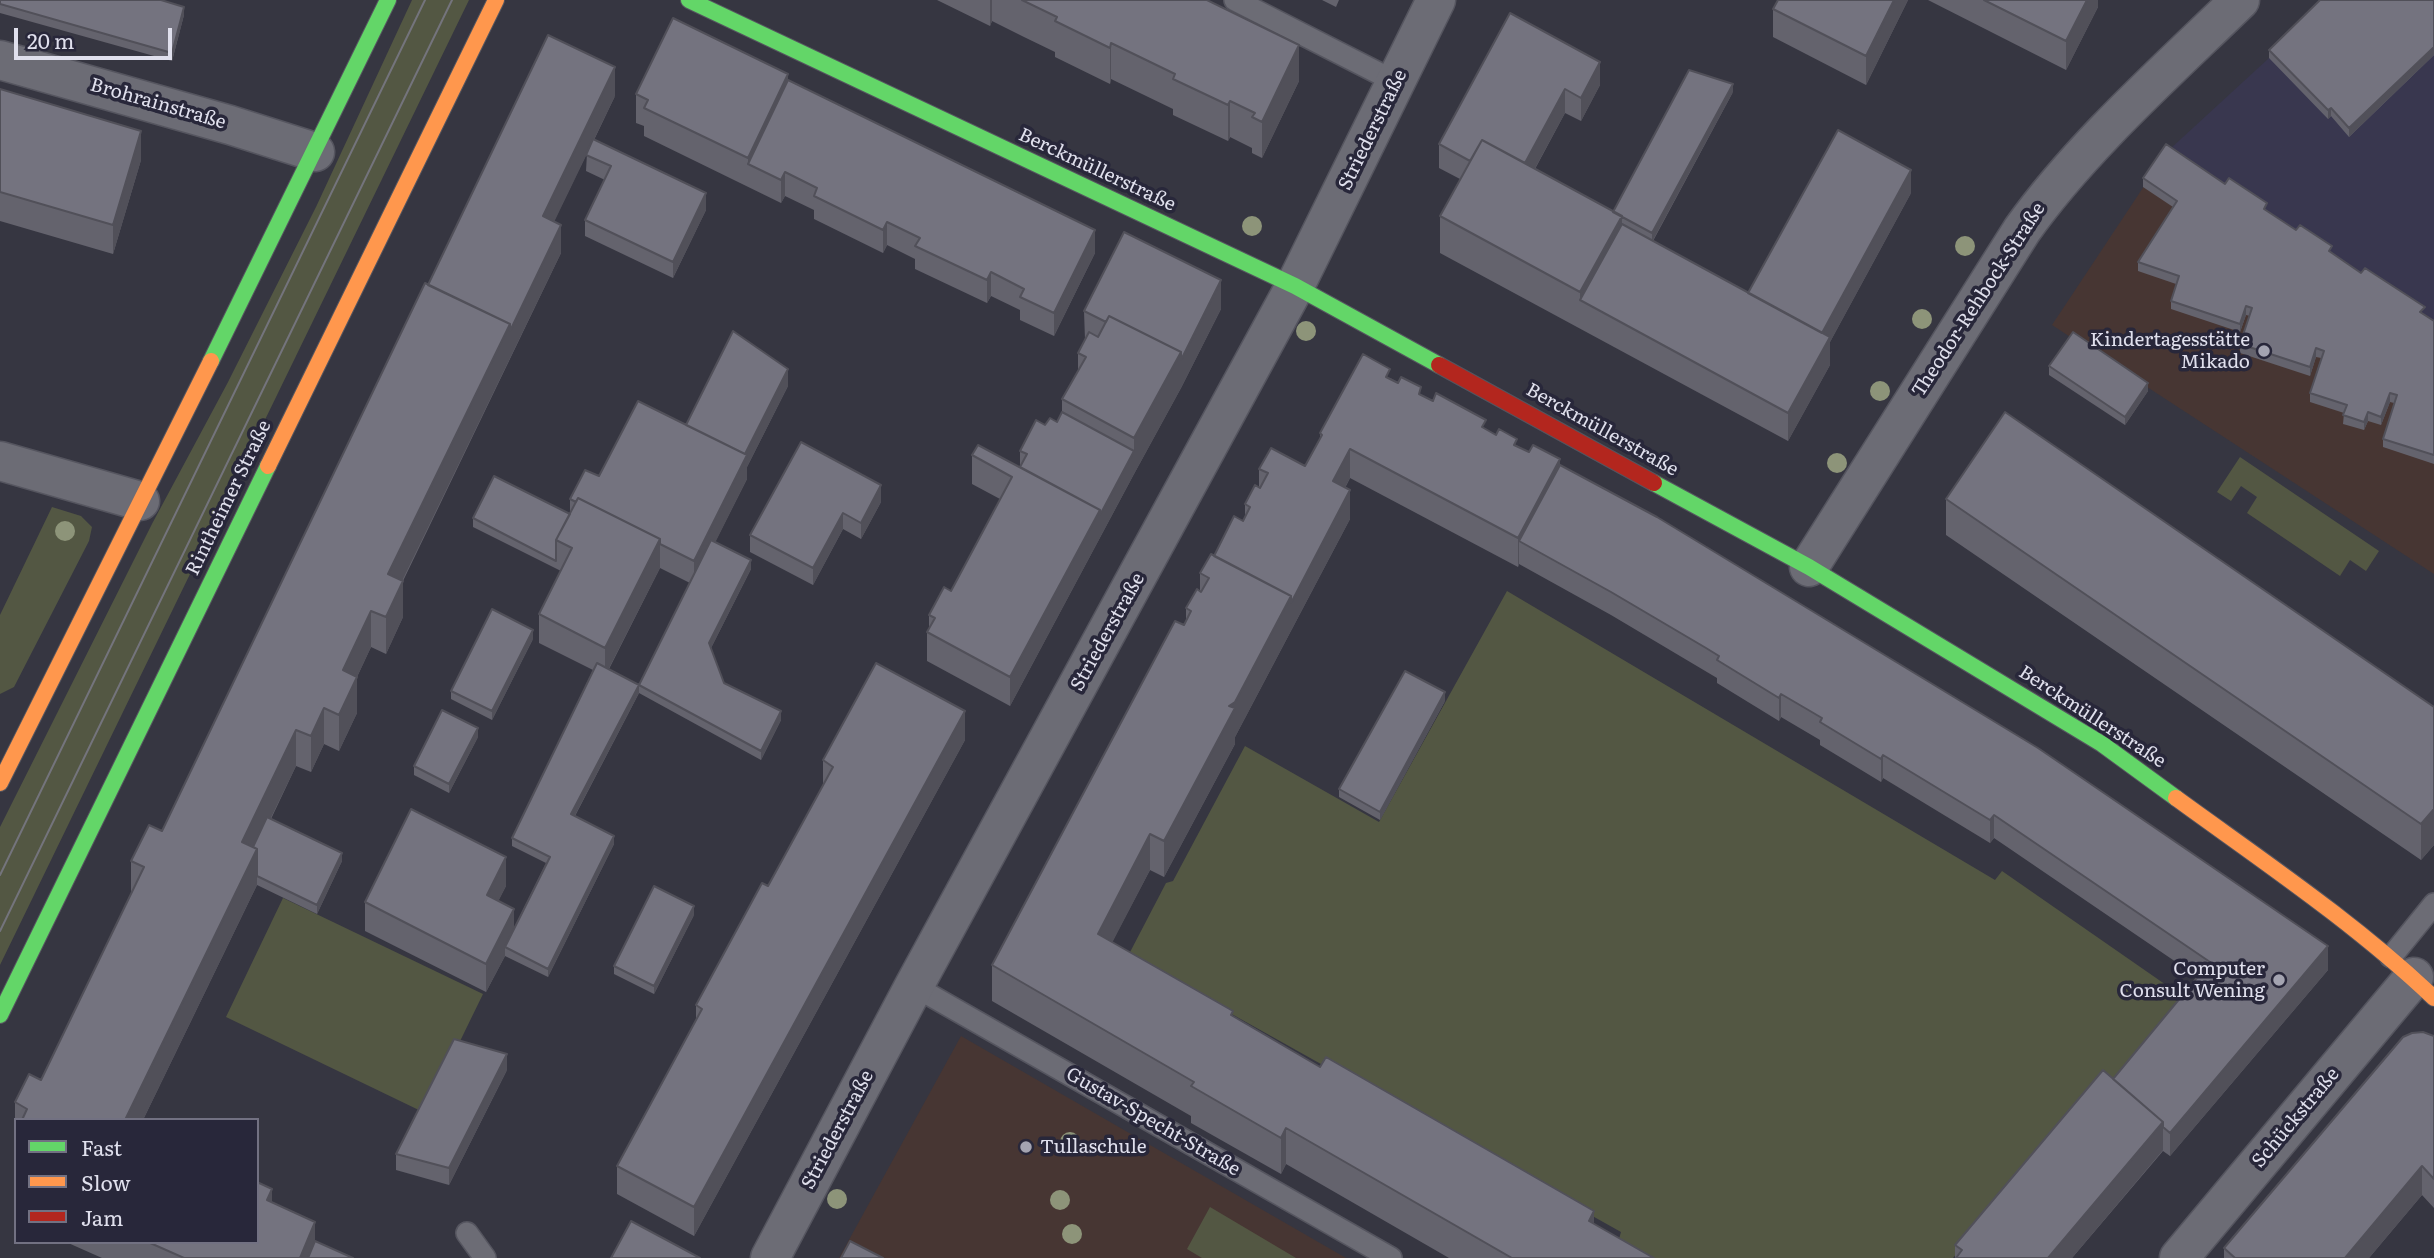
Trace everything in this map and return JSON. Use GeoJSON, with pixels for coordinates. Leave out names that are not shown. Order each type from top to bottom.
{"type":"FeatureCollection","features":[{"type":"Feature","properties":{"kind":"street"},"geometry":{"type":"LineString","coordinates":[[0,783],[315,152],[387,0]]}},
{"type":"Feature","properties":{"kind":"street","name":"Rintheimer Straße"},"geometry":{"type":"LineString","coordinates":[[0,1015],[496,0]]}},
{"type":"Feature","properties":{"kind":"street","name":"Berckmüllerstraße"},"geometry":{"type":"LineString","coordinates":[[689,0],[1296,286],[1810,567],[2102,744],[2327,907],[2413,978]]}},
{"type":"Feature","properties":{"kind":"street","name":"Striederstraße"},"geometry":{"type":"LineString","coordinates":[[770,1258],[914,986],[1296,286],[1436,0]]}},
{"type":"Feature","properties":{"kind":"street","name":"Theodor-Rehbock-Straße"},"geometry":{"type":"LineString","coordinates":[[1810,567],[2044,199],[2137,101],[2240,0]]}},
{"type":"Feature","properties":{"kind":"street","name":"Brohrainstraße"},"geometry":{"type":"LineString","coordinates":[[0,60],[315,152]]}},
{"type":"Feature","properties":{"kind":"street"},"geometry":{"type":"LineString","coordinates":[[0,461],[140,500]]}},
{"type":"Feature","properties":{"kind":"street","name":"Schückstraße"},"geometry":{"type":"LineString","coordinates":[[2179,1258],[2413,978]]}},
{"type":"Feature","properties":{"kind":"lane"},"geometry":{"type":"LineString","coordinates":[[1235,0],[1396,82]]}},
{"type":"Feature","properties":{"kind":"lane"},"geometry":{"type":"LineString","coordinates":[[2413,978],[2434,904]]}},
{"type":"Feature","properties":{"kind":"lane","name":"Gustav-Specht-Straße"},"geometry":{"type":"LineString","coordinates":[[914,986],[1391,1258]]}},
{"type":"Feature","properties":{"kind":"lane"},"geometry":{"type":"LineString","coordinates":[[467,1233],[485,1258]]}},
{"type":"Feature","properties":{"kind":"shaded area"},"geometry":{"type":"Polygon","coordinates":[[[2434,0],[2434,322],[2170,149],[2269,58],[2434,0]]]}},
{"type":"Feature","properties":{"kind":"shaded area","name":"Kindertagesstätte Mikado"},"geometry":{"type":"Polygon","coordinates":[[[2166,153],[2434,322],[2434,574],[2052,325],[2166,153]]]}},
{"type":"Feature","properties":{"kind":"shaded area","name":"Tullaschule"},"geometry":{"type":"Polygon","coordinates":[[[961,1036],[1346,1258],[839,1258],[961,1036]]]}},
{"type":"Feature","properties":{"kind":"green space"},"geometry":{"type":"Polygon","coordinates":[[[412,0],[469,0],[0,965],[0,827],[153,522],[227,384],[316,207],[412,0]]]}},
{"type":"Feature","properties":{"kind":"green space"},"geometry":{"type":"Polygon","coordinates":[[[2240,457],[2379,551],[2366,571],[2350,560],[2340,576],[2247,513],[2257,497],[2241,486],[2231,501],[2217,492],[2240,457]]]}},
{"type":"Feature","properties":{"kind":"green space"},"geometry":{"type":"Polygon","coordinates":[[[52,507],[81,516],[92,527],[89,541],[14,687],[0,694],[0,615],[52,507]]]}},
{"type":"Feature","properties":{"kind":"green space"},"geometry":{"type":"Polygon","coordinates":[[[1507,591],[1995,880],[2002,871],[2182,996],[2109,1089],[2098,1083],[1953,1258],[1616,1258],[1614,1257],[1621,1232],[1128,956],[1166,883],[1173,881],[1245,746],[1379,822],[1507,591]]]}},
{"type":"Feature","properties":{"kind":"green space"},"geometry":{"type":"Polygon","coordinates":[[[283,898],[483,994],[425,1113],[226,1017],[283,898]]]}},
{"type":"Feature","properties":{"kind":"green space"},"geometry":{"type":"Polygon","coordinates":[[[1210,1207],[1296,1258],[1202,1258],[1187,1249],[1210,1207]]]}},
{"type":"Feature","properties":{"kind":"building"},"geometry":{"type":"Polygon","coordinates":[[[0,0],[161,0],[184,7],[172,53],[0,4],[0,0]]]}},
{"type":"Feature","properties":{"kind":"building"},"geometry":{"type":"Polygon","coordinates":[[[1022,0],[1207,0],[1299,45],[1262,122],[1252,117],[1255,113],[1230,101],[1228,105],[1173,79],[1175,74],[1111,43],[1110,48],[1055,21],[1057,17],[1022,0]]]}},
{"type":"Feature","properties":{"kind":"building"},"geometry":{"type":"Polygon","coordinates":[[[1778,0],[1894,0],[1866,56],[1773,9],[1778,0]]]}},
{"type":"Feature","properties":{"kind":"building"},"geometry":{"type":"Polygon","coordinates":[[[1984,0],[2087,0],[2066,41],[1984,0]]]}},
{"type":"Feature","properties":{"kind":"building"},"geometry":{"type":"Polygon","coordinates":[[[2320,0],[2434,0],[2434,47],[2349,128],[2269,50],[2320,0]]]}},
{"type":"Feature","properties":{"kind":"building"},"geometry":{"type":"Polygon","coordinates":[[[1510,13],[1600,62],[1581,98],[1565,89],[1525,163],[1482,140],[1470,161],[1439,144],[1510,13]]]}},
{"type":"Feature","properties":{"kind":"building"},"geometry":{"type":"Polygon","coordinates":[[[673,18],[788,74],[748,158],[644,108],[648,100],[636,94],[673,18]]]}},
{"type":"Feature","properties":{"kind":"building"},"geometry":{"type":"Polygon","coordinates":[[[548,35],[615,67],[543,216],[561,225],[510,331],[510,324],[428,285],[548,35]]]}},
{"type":"Feature","properties":{"kind":"building"},"geometry":{"type":"Polygon","coordinates":[[[1689,70],[1733,84],[1652,233],[1613,212],[1689,70]]]}},
{"type":"Feature","properties":{"kind":"building"},"geometry":{"type":"Polygon","coordinates":[[[788,80],[1095,230],[1054,313],[1020,297],[1024,289],[991,272],[987,280],[915,246],[920,238],[887,222],[883,230],[814,196],[817,188],[785,172],[781,180],[748,164],[788,80]]]}},
{"type":"Feature","properties":{"kind":"building"},"geometry":{"type":"Polygon","coordinates":[[[0,89],[141,131],[113,225],[0,192],[0,89]]]}},
{"type":"Feature","properties":{"kind":"building"},"geometry":{"type":"Polygon","coordinates":[[[1838,130],[1911,170],[1822,333],[1748,293],[1838,130]]]}},
{"type":"Feature","properties":{"kind":"building"},"geometry":{"type":"Polygon","coordinates":[[[593,139],[706,193],[673,262],[585,220],[611,166],[586,155],[593,139]]]}},
{"type":"Feature","properties":{"kind":"building"},"geometry":{"type":"Polygon","coordinates":[[[1482,140],[1622,216],[1580,292],[1440,216],[1482,140]]]}},
{"type":"Feature","properties":{"kind":"building"},"geometry":{"type":"Polygon","coordinates":[[[2166,144],[2225,184],[2229,178],[2267,203],[2264,209],[2296,230],[2300,225],[2332,246],[2329,251],[2361,273],[2365,268],[2425,307],[2420,312],[2434,321],[2434,455],[2383,439],[2397,395],[2390,393],[2381,417],[2368,412],[2364,422],[2343,415],[2347,405],[2310,393],[2324,351],[2316,348],[2310,367],[2240,344],[2252,308],[2246,306],[2240,324],[2171,301],[2179,276],[2138,262],[2177,201],[2143,178],[2166,144]]]}},
{"type":"Feature","properties":{"kind":"building"},"geometry":{"type":"Polygon","coordinates":[[[1622,224],[1830,337],[1788,413],[1580,300],[1622,224]]]}},
{"type":"Feature","properties":{"kind":"building"},"geometry":{"type":"Polygon","coordinates":[[[1124,232],[1221,280],[1181,360],[1181,352],[1109,316],[1106,322],[1084,311],[1124,232]]]}},
{"type":"Feature","properties":{"kind":"building"},"geometry":{"type":"Polygon","coordinates":[[[425,283],[510,324],[388,574],[403,581],[386,617],[371,611],[343,670],[357,677],[339,715],[324,708],[311,736],[296,730],[242,842],[257,849],[126,1118],[23,1118],[27,1109],[15,1102],[29,1074],[41,1080],[144,867],[131,861],[149,825],[162,831],[425,283]]]}},
{"type":"Feature","properties":{"kind":"building"},"geometry":{"type":"Polygon","coordinates":[[[1109,316],[1181,352],[1134,438],[1062,399],[1086,357],[1078,353],[1089,332],[1098,337],[1109,316]]]}},
{"type":"Feature","properties":{"kind":"building"},"geometry":{"type":"Polygon","coordinates":[[[733,331],[788,369],[745,454],[686,425],[733,331]]]}},
{"type":"Feature","properties":{"kind":"building"},"geometry":{"type":"Polygon","coordinates":[[[2073,332],[2148,383],[2125,417],[2049,366],[2073,332]]]}},
{"type":"Feature","properties":{"kind":"building"},"geometry":{"type":"Polygon","coordinates":[[[1363,354],[1390,369],[1386,377],[1398,383],[1401,377],[1421,387],[1419,394],[1433,401],[1436,393],[1486,420],[1482,427],[1496,435],[1499,429],[1517,439],[1514,445],[1529,452],[1533,445],[1560,459],[1518,538],[1350,449],[1333,481],[1350,490],[1291,603],[1291,596],[1214,556],[1234,516],[1243,521],[1250,507],[1245,504],[1255,485],[1260,488],[1268,473],[1259,469],[1271,448],[1305,466],[1363,354]]]}},
{"type":"Feature","properties":{"kind":"building"},"geometry":{"type":"Polygon","coordinates":[[[638,401],[747,455],[694,561],[660,544],[660,539],[578,498],[576,502],[570,499],[585,470],[599,476],[638,401]]]}},
{"type":"Feature","properties":{"kind":"building"},"geometry":{"type":"Polygon","coordinates":[[[1062,412],[1134,451],[1100,515],[1100,510],[1020,467],[1027,454],[1020,451],[1036,420],[1045,425],[1050,418],[1057,422],[1062,412]]]}},
{"type":"Feature","properties":{"kind":"building"},"geometry":{"type":"Polygon","coordinates":[[[2005,412],[2434,707],[2434,809],[2421,824],[1946,499],[2005,412]]]}},
{"type":"Feature","properties":{"kind":"building"},"geometry":{"type":"Polygon","coordinates":[[[801,442],[881,485],[861,523],[843,513],[813,568],[750,535],[801,442]]]}},
{"type":"Feature","properties":{"kind":"building"},"geometry":{"type":"Polygon","coordinates":[[[978,445],[1100,510],[1010,677],[927,632],[935,618],[929,615],[944,587],[951,591],[1012,477],[972,455],[978,445]]]}},
{"type":"Feature","properties":{"kind":"building"},"geometry":{"type":"Polygon","coordinates":[[[1560,465],[1657,517],[2038,748],[2328,946],[2170,1133],[2163,1127],[2163,1122],[2113,1079],[2210,962],[1994,815],[1990,820],[1883,755],[1881,759],[1820,722],[1822,718],[1781,694],[1779,698],[1717,660],[1719,656],[1706,648],[1519,541],[1560,465]]]}},
{"type":"Feature","properties":{"kind":"building"},"geometry":{"type":"Polygon","coordinates":[[[494,476],[570,514],[556,540],[556,561],[473,518],[494,476]]]}},
{"type":"Feature","properties":{"kind":"building"},"geometry":{"type":"Polygon","coordinates":[[[578,498],[660,539],[605,648],[539,614],[572,548],[556,540],[578,498]]]}},
{"type":"Feature","properties":{"kind":"building"},"geometry":{"type":"Polygon","coordinates":[[[711,540],[751,560],[709,643],[724,683],[781,711],[761,751],[639,685],[711,540]]]}},
{"type":"Feature","properties":{"kind":"building"},"geometry":{"type":"Polygon","coordinates":[[[1211,554],[1291,596],[1235,702],[1229,706],[1235,708],[1164,841],[1150,834],[1098,934],[1233,1011],[1231,1015],[1320,1067],[1326,1057],[1594,1211],[1589,1221],[1654,1258],[1512,1258],[1286,1128],[1281,1138],[1191,1086],[1194,1082],[992,965],[1175,621],[1184,625],[1191,611],[1186,608],[1197,589],[1201,592],[1209,578],[1200,573],[1211,554]]]}},
{"type":"Feature","properties":{"kind":"building"},"geometry":{"type":"Polygon","coordinates":[[[492,609],[533,630],[492,711],[451,691],[492,609]]]}},
{"type":"Feature","properties":{"kind":"building"},"geometry":{"type":"Polygon","coordinates":[[[597,663],[639,685],[571,814],[614,836],[548,969],[505,947],[550,857],[512,838],[597,663]]]}},
{"type":"Feature","properties":{"kind":"building"},"geometry":{"type":"Polygon","coordinates":[[[876,663],[965,711],[694,1207],[617,1166],[702,1009],[696,1005],[762,883],[768,886],[833,767],[823,760],[876,663]]]}},
{"type":"Feature","properties":{"kind":"building"},"geometry":{"type":"Polygon","coordinates":[[[1405,671],[1445,692],[1380,812],[1339,789],[1405,671]]]}},
{"type":"Feature","properties":{"kind":"building"},"geometry":{"type":"Polygon","coordinates":[[[442,710],[478,728],[449,784],[414,766],[442,710]]]}},
{"type":"Feature","properties":{"kind":"building"},"geometry":{"type":"Polygon","coordinates":[[[411,809],[506,857],[487,895],[514,909],[486,964],[365,902],[411,809]]]}},
{"type":"Feature","properties":{"kind":"building"},"geometry":{"type":"Polygon","coordinates":[[[267,817],[342,853],[317,905],[257,876],[257,849],[253,847],[267,817]]]}},
{"type":"Feature","properties":{"kind":"building"},"geometry":{"type":"Polygon","coordinates":[[[654,886],[694,906],[654,986],[614,966],[654,886]]]}},
{"type":"Feature","properties":{"kind":"building"},"geometry":{"type":"Polygon","coordinates":[[[2423,1032],[2434,1036],[2434,1179],[2422,1166],[2345,1258],[2235,1258],[2224,1248],[2403,1037],[2423,1032]]]}},
{"type":"Feature","properties":{"kind":"building"},"geometry":{"type":"Polygon","coordinates":[[[454,1039],[507,1054],[449,1168],[396,1154],[454,1039]]]}},
{"type":"Feature","properties":{"kind":"building"},"geometry":{"type":"Polygon","coordinates":[[[2103,1070],[2163,1122],[2048,1258],[1956,1258],[1962,1250],[1955,1245],[2103,1070]]]}},
{"type":"Feature","properties":{"kind":"building"},"geometry":{"type":"Polygon","coordinates":[[[259,1183],[272,1189],[267,1200],[315,1222],[300,1258],[184,1258],[152,1244],[259,1244],[259,1183]]]}},
{"type":"Feature","properties":{"kind":"building"},"geometry":{"type":"Polygon","coordinates":[[[631,1221],[700,1258],[611,1258],[631,1221]]]}},
{"type":"Feature","properties":{"kind":"building"},"geometry":{"type":"Polygon","coordinates":[[[315,1241],[353,1258],[308,1258],[315,1241]]]}},
{"type":"Feature","properties":{"kind":"building"},"geometry":{"type":"Polygon","coordinates":[[[850,1241],[883,1258],[841,1258],[850,1241]]]}},
{"type":"Feature","properties":{"kind":"tram line"},"geometry":{"type":"LineString","coordinates":[[0,875],[425,0]]}},
{"type":"Feature","properties":{"kind":"tram line"},"geometry":{"type":"LineString","coordinates":[[0,931],[452,0]]}},
{"type":"Feature","properties":{"kind":"traffic: fast"},"geometry":{"type":"LineString","coordinates":[[211,361],[388,0]]}},
{"type":"Feature","properties":{"kind":"traffic: fast"},"geometry":{"type":"LineString","coordinates":[[689,0],[1295,286],[1439,365]]}},
{"type":"Feature","properties":{"kind":"traffic: fast"},"geometry":{"type":"LineString","coordinates":[[0,1015],[268,466]]}},
{"type":"Feature","properties":{"kind":"traffic: fast"},"geometry":{"type":"LineString","coordinates":[[1654,483],[1809,567],[2102,744],[2176,798]]}},
{"type":"Feature","properties":{"kind":"traffic: slow"},"geometry":{"type":"LineString","coordinates":[[268,466],[496,0]]}},
{"type":"Feature","properties":{"kind":"traffic: slow"},"geometry":{"type":"LineString","coordinates":[[0,783],[211,361]]}},
{"type":"Feature","properties":{"kind":"traffic: slow"},"geometry":{"type":"LineString","coordinates":[[2176,798],[2341,919],[2434,998]]}},
{"type":"Feature","properties":{"kind":"traffic: jam"},"geometry":{"type":"LineString","coordinates":[[1439,365],[1654,483]]}},
{"type":"Feature","properties":{"kind":"place","name":"Kindertagesstätte Mikado"},"geometry":{"type":"Point","coordinates":[2264,351]}},
{"type":"Feature","properties":{"kind":"place","name":"Computer Consult Wening"},"geometry":{"type":"Point","coordinates":[2279,980]}},
{"type":"Feature","properties":{"kind":"place","name":"Tullaschule"},"geometry":{"type":"Point","coordinates":[1026,1147]}}]}
